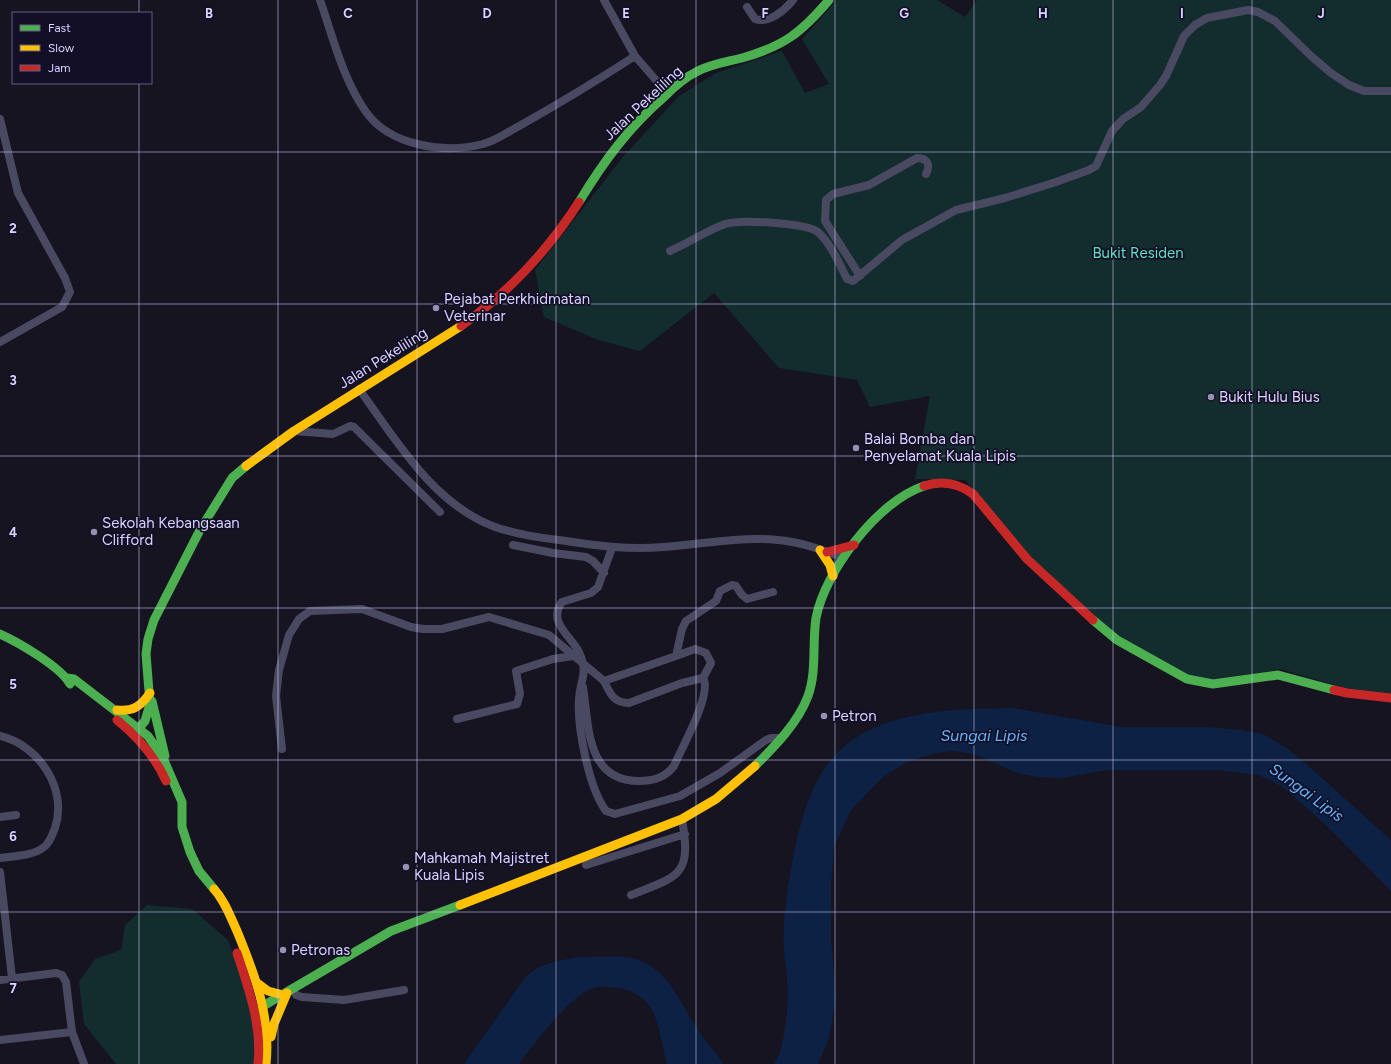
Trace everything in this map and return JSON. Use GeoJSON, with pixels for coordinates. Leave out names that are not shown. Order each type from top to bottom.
{"type":"FeatureCollection","features":[{"type":"Feature","properties":{"kind":"street"},"geometry":{"type":"LineString","coordinates":[[320,0],[345,72],[359,102],[367,114],[386,130],[399,138],[414,144],[436,147],[484,144],[585,88],[635,56]]}},
{"type":"Feature","properties":{"kind":"street"},"geometry":{"type":"LineString","coordinates":[[604,0],[635,56],[668,94]]}},
{"type":"Feature","properties":{"kind":"street"},"geometry":{"type":"LineString","coordinates":[[747,7],[755,19],[762,21],[776,14],[793,0]]}},
{"type":"Feature","properties":{"kind":"street","name":"Jalan Pekeliling"},"geometry":{"type":"LineString","coordinates":[[139,728],[145,721],[151,697],[146,658],[149,633],[154,620],[200,530],[232,478],[248,464],[294,431],[470,320],[521,274],[560,230],[608,155],[629,131],[668,94],[701,69],[771,49],[796,36],[805,29],[829,0]]}},
{"type":"Feature","properties":{"kind":"street"},"geometry":{"type":"LineString","coordinates":[[670,251],[709,231],[729,223],[755,222],[809,227],[819,233],[830,248],[849,280],[853,281],[902,240],[956,210],[1005,198],[1063,180],[1096,166],[1112,131],[1123,119],[1141,106],[1160,85],[1166,76],[1184,36],[1195,25],[1207,18],[1248,10],[1258,12],[1275,21],[1311,56],[1331,73],[1349,85],[1364,91],[1391,91]]}},
{"type":"Feature","properties":{"kind":"street"},"geometry":{"type":"LineString","coordinates":[[0,119],[18,192],[65,278],[70,292],[62,308],[0,342]]}},
{"type":"Feature","properties":{"kind":"street"},"geometry":{"type":"LineString","coordinates":[[860,276],[824,221],[826,200],[833,194],[869,185],[918,158],[923,159],[929,164],[926,174]]}},
{"type":"Feature","properties":{"kind":"street"},"geometry":{"type":"LineString","coordinates":[[359,389],[413,463],[435,487],[465,512],[496,527],[513,532],[612,548],[660,548],[755,538],[793,542],[844,558]]}},
{"type":"Feature","properties":{"kind":"street"},"geometry":{"type":"LineString","coordinates":[[294,431],[333,434],[350,426],[354,427],[440,512]]}},
{"type":"Feature","properties":{"kind":"street"},"geometry":{"type":"LineString","coordinates":[[257,1026],[258,1014],[263,1006],[391,931],[682,819],[710,805],[780,738],[803,706],[809,692],[813,669],[817,613],[823,595],[844,558],[884,511],[898,499],[923,486],[947,483],[955,484],[973,494],[1027,559],[1101,626],[1129,647],[1187,679],[1213,684],[1278,675],[1347,693],[1391,698]]}},
{"type":"Feature","properties":{"kind":"street"},"geometry":{"type":"LineString","coordinates":[[513,545],[553,553],[586,557],[596,563],[604,573]]}},
{"type":"Feature","properties":{"kind":"street"},"geometry":{"type":"LineString","coordinates":[[824,551],[854,545]]}},
{"type":"Feature","properties":{"kind":"street"},"geometry":{"type":"LineString","coordinates":[[612,548],[598,587],[591,593],[562,602],[558,610],[557,619],[558,624],[576,647],[585,665],[578,699],[580,723],[591,781],[602,806],[611,814],[615,814],[665,802],[680,796],[720,773],[766,740],[771,738],[780,738]]}},
{"type":"Feature","properties":{"kind":"street"},"geometry":{"type":"LineString","coordinates":[[824,551],[833,576]]}},
{"type":"Feature","properties":{"kind":"street"},"geometry":{"type":"LineString","coordinates":[[676,656],[682,629],[686,622],[716,601],[720,591],[734,585],[744,598],[752,600],[773,592]]}},
{"type":"Feature","properties":{"kind":"street"},"geometry":{"type":"LineString","coordinates":[[282,749],[276,696],[279,670],[289,635],[299,619],[310,611],[362,609],[411,627],[423,629],[442,629],[489,617],[549,636],[604,681],[615,700],[620,703],[629,703],[682,683],[703,678],[711,663],[706,653],[695,649],[604,681]]}},
{"type":"Feature","properties":{"kind":"street"},"geometry":{"type":"LineString","coordinates":[[0,634],[30,651],[67,678],[70,684],[123,724],[141,743],[162,772],[174,805],[180,810]]}},
{"type":"Feature","properties":{"kind":"street"},"geometry":{"type":"LineString","coordinates":[[457,719],[517,704],[520,694],[516,671],[553,659],[573,656]]}},
{"type":"Feature","properties":{"kind":"street"},"geometry":{"type":"LineString","coordinates":[[67,678],[74,679],[139,728],[157,748],[168,767]]}},
{"type":"Feature","properties":{"kind":"street"},"geometry":{"type":"LineString","coordinates":[[582,682],[591,741],[598,760],[611,775],[625,780],[645,781],[662,777],[674,766],[704,700],[706,686],[703,678]]}},
{"type":"Feature","properties":{"kind":"street"},"geometry":{"type":"LineString","coordinates":[[116,710],[128,712],[138,708],[151,697],[168,767],[182,802],[180,810],[189,849],[197,868],[222,898],[237,932],[256,982],[263,1006],[267,1026],[268,1054]]}},
{"type":"Feature","properties":{"kind":"street"},"geometry":{"type":"LineString","coordinates":[[123,724],[139,728]]}},
{"type":"Feature","properties":{"kind":"street"},"geometry":{"type":"LineString","coordinates":[[139,728],[141,743]]}},
{"type":"Feature","properties":{"kind":"street"},"geometry":{"type":"LineString","coordinates":[[0,736],[13,740],[25,747],[47,770],[57,798],[58,812],[53,833],[48,844],[44,848],[37,851],[0,858]]}},
{"type":"Feature","properties":{"kind":"street"},"geometry":{"type":"LineString","coordinates":[[0,817],[16,816]]}},
{"type":"Feature","properties":{"kind":"street"},"geometry":{"type":"LineString","coordinates":[[631,895],[675,876],[685,858],[686,842],[682,819]]}},
{"type":"Feature","properties":{"kind":"street"},"geometry":{"type":"LineString","coordinates":[[586,865],[685,834]]}},
{"type":"Feature","properties":{"kind":"street"},"geometry":{"type":"LineString","coordinates":[[0,872],[2,921],[12,978]]}},
{"type":"Feature","properties":{"kind":"street"},"geometry":{"type":"LineString","coordinates":[[218,894],[216,899],[236,949],[250,994],[257,1026],[260,1055],[258,1064]]}},
{"type":"Feature","properties":{"kind":"street"},"geometry":{"type":"LineString","coordinates":[[0,980],[56,973],[62,975],[66,982],[72,1032],[84,1064]]}},
{"type":"Feature","properties":{"kind":"street"},"geometry":{"type":"LineString","coordinates":[[256,982],[268,991],[288,992],[302,997],[344,1000],[404,990]]}},
{"type":"Feature","properties":{"kind":"street"},"geometry":{"type":"LineString","coordinates":[[266,1064],[274,1024],[288,992]]}},
{"type":"Feature","properties":{"kind":"street"},"geometry":{"type":"LineString","coordinates":[[250,994],[263,1006]]}},
{"type":"Feature","properties":{"kind":"street"},"geometry":{"type":"LineString","coordinates":[[0,1040],[72,1032]]}},
{"type":"Feature","properties":{"kind":"green space","name":"Bukit Residen"},"geometry":{"type":"Polygon","coordinates":[[[837,0],[937,0],[965,17],[977,0],[1391,0],[1391,694],[1345,688],[1280,669],[1214,683],[1191,680],[1128,645],[1030,558],[965,480],[915,479],[930,396],[870,407],[857,380],[779,368],[714,293],[640,351],[598,340],[544,317],[535,270],[622,158],[679,96],[716,73],[782,51],[805,93],[829,84],[802,39],[837,0]]]}},
{"type":"Feature","properties":{"kind":"green space"},"geometry":{"type":"Polygon","coordinates":[[[147,905],[192,909],[228,940],[246,988],[252,1013],[257,1057],[254,1064],[116,1064],[84,1024],[79,982],[95,959],[121,950],[125,925],[147,905]]]}},
{"type":"Feature","properties":{"kind":"water","name":"Sungai Lipis"},"geometry":{"type":"Polygon","coordinates":[[[1013,708],[1121,727],[1208,727],[1242,730],[1263,734],[1285,747],[1305,763],[1391,840],[1391,891],[1327,826],[1283,787],[1259,775],[1217,770],[1107,770],[1062,778],[1039,777],[1020,774],[974,754],[952,751],[932,754],[907,762],[883,777],[851,810],[834,846],[831,885],[831,938],[836,998],[829,1038],[818,1064],[774,1064],[783,1041],[788,1001],[784,952],[784,927],[786,902],[792,865],[797,838],[806,808],[818,779],[826,766],[847,744],[865,732],[905,717],[927,713],[970,709],[1013,708]]]}},
{"type":"Feature","properties":{"kind":"water"},"geometry":{"type":"Polygon","coordinates":[[[580,957],[630,958],[647,964],[657,971],[672,988],[704,1039],[724,1064],[667,1064],[657,1021],[649,1004],[628,990],[603,987],[591,989],[582,993],[562,1011],[519,1064],[464,1064],[526,976],[544,965],[580,957]]]}},
{"type":"Feature","properties":{"kind":"traffic: fast"},"geometry":{"type":"LineString","coordinates":[[579,202],[607,159],[628,133],[639,120],[679,83],[701,69],[742,58],[769,49],[781,43],[800,30],[829,0]]}},
{"type":"Feature","properties":{"kind":"traffic: fast"},"geometry":{"type":"LineString","coordinates":[[139,728],[145,721],[150,704],[146,654],[148,639],[154,620],[200,530],[232,478],[246,466]]}},
{"type":"Feature","properties":{"kind":"traffic: fast"},"geometry":{"type":"LineString","coordinates":[[755,766],[792,725],[804,706],[811,687],[816,618],[821,599],[842,560],[856,540],[889,506],[907,494],[924,486]]}},
{"type":"Feature","properties":{"kind":"traffic: fast"},"geometry":{"type":"LineString","coordinates":[[1093,620],[1117,640],[1187,679],[1213,684],[1278,675],[1334,690]]}},
{"type":"Feature","properties":{"kind":"traffic: fast"},"geometry":{"type":"LineString","coordinates":[[0,634],[28,649],[49,663],[58,670],[70,684]]}},
{"type":"Feature","properties":{"kind":"traffic: fast"},"geometry":{"type":"LineString","coordinates":[[67,678],[74,679],[148,736],[163,758],[182,802],[182,827],[190,852],[199,871],[214,889]]}},
{"type":"Feature","properties":{"kind":"traffic: fast"},"geometry":{"type":"LineString","coordinates":[[152,701],[165,756]]}},
{"type":"Feature","properties":{"kind":"traffic: fast"},"geometry":{"type":"LineString","coordinates":[[257,1026],[258,1014],[263,1006],[391,931],[460,905]]}},
{"type":"Feature","properties":{"kind":"traffic: slow"},"geometry":{"type":"LineString","coordinates":[[246,466],[294,431],[461,326]]}},
{"type":"Feature","properties":{"kind":"traffic: slow"},"geometry":{"type":"LineString","coordinates":[[820,550],[830,565],[833,576]]}},
{"type":"Feature","properties":{"kind":"traffic: slow"},"geometry":{"type":"LineString","coordinates":[[117,710],[128,710],[140,705],[150,693]]}},
{"type":"Feature","properties":{"kind":"traffic: slow"},"geometry":{"type":"LineString","coordinates":[[460,905],[682,819],[716,799],[755,766]]}},
{"type":"Feature","properties":{"kind":"traffic: slow"},"geometry":{"type":"LineString","coordinates":[[214,889],[230,914],[244,947],[260,996],[266,1030],[266,1064]]}},
{"type":"Feature","properties":{"kind":"traffic: slow"},"geometry":{"type":"LineString","coordinates":[[256,982],[268,991],[283,995]]}},
{"type":"Feature","properties":{"kind":"traffic: slow"},"geometry":{"type":"LineString","coordinates":[[271,1037],[274,1024],[287,993]]}},
{"type":"Feature","properties":{"kind":"traffic: jam"},"geometry":{"type":"LineString","coordinates":[[461,326],[495,299],[526,270],[554,237],[579,202]]}},
{"type":"Feature","properties":{"kind":"traffic: jam"},"geometry":{"type":"LineString","coordinates":[[924,486],[937,483],[950,484],[962,487],[973,494],[1027,559],[1093,620]]}},
{"type":"Feature","properties":{"kind":"traffic: jam"},"geometry":{"type":"LineString","coordinates":[[827,552],[854,545]]}},
{"type":"Feature","properties":{"kind":"traffic: jam"},"geometry":{"type":"LineString","coordinates":[[1334,690],[1391,698]]}},
{"type":"Feature","properties":{"kind":"traffic: jam"},"geometry":{"type":"LineString","coordinates":[[117,720],[132,733],[151,755],[166,781]]}},
{"type":"Feature","properties":{"kind":"traffic: jam"},"geometry":{"type":"LineString","coordinates":[[237,953],[254,1008],[258,1035],[258,1064]]}},
{"type":"Feature","properties":{"kind":"place","name":"Pejabat Perkhidmatan Veterinar"},"geometry":{"type":"Point","coordinates":[436,308]}},
{"type":"Feature","properties":{"kind":"place","name":"Bukit Hulu Bius"},"geometry":{"type":"Point","coordinates":[1211,397]}},
{"type":"Feature","properties":{"kind":"place","name":"Balai Bomba dan Penyelamat Kuala Lipis"},"geometry":{"type":"Point","coordinates":[856,448]}},
{"type":"Feature","properties":{"kind":"place","name":"Sekolah Kebangsaan Clifford"},"geometry":{"type":"Point","coordinates":[94,532]}},
{"type":"Feature","properties":{"kind":"place","name":"Petron"},"geometry":{"type":"Point","coordinates":[824,716]}},
{"type":"Feature","properties":{"kind":"place","name":"Mahkamah Majistret Kuala Lipis"},"geometry":{"type":"Point","coordinates":[406,867]}},
{"type":"Feature","properties":{"kind":"place","name":"Petronas"},"geometry":{"type":"Point","coordinates":[283,950]}}]}
